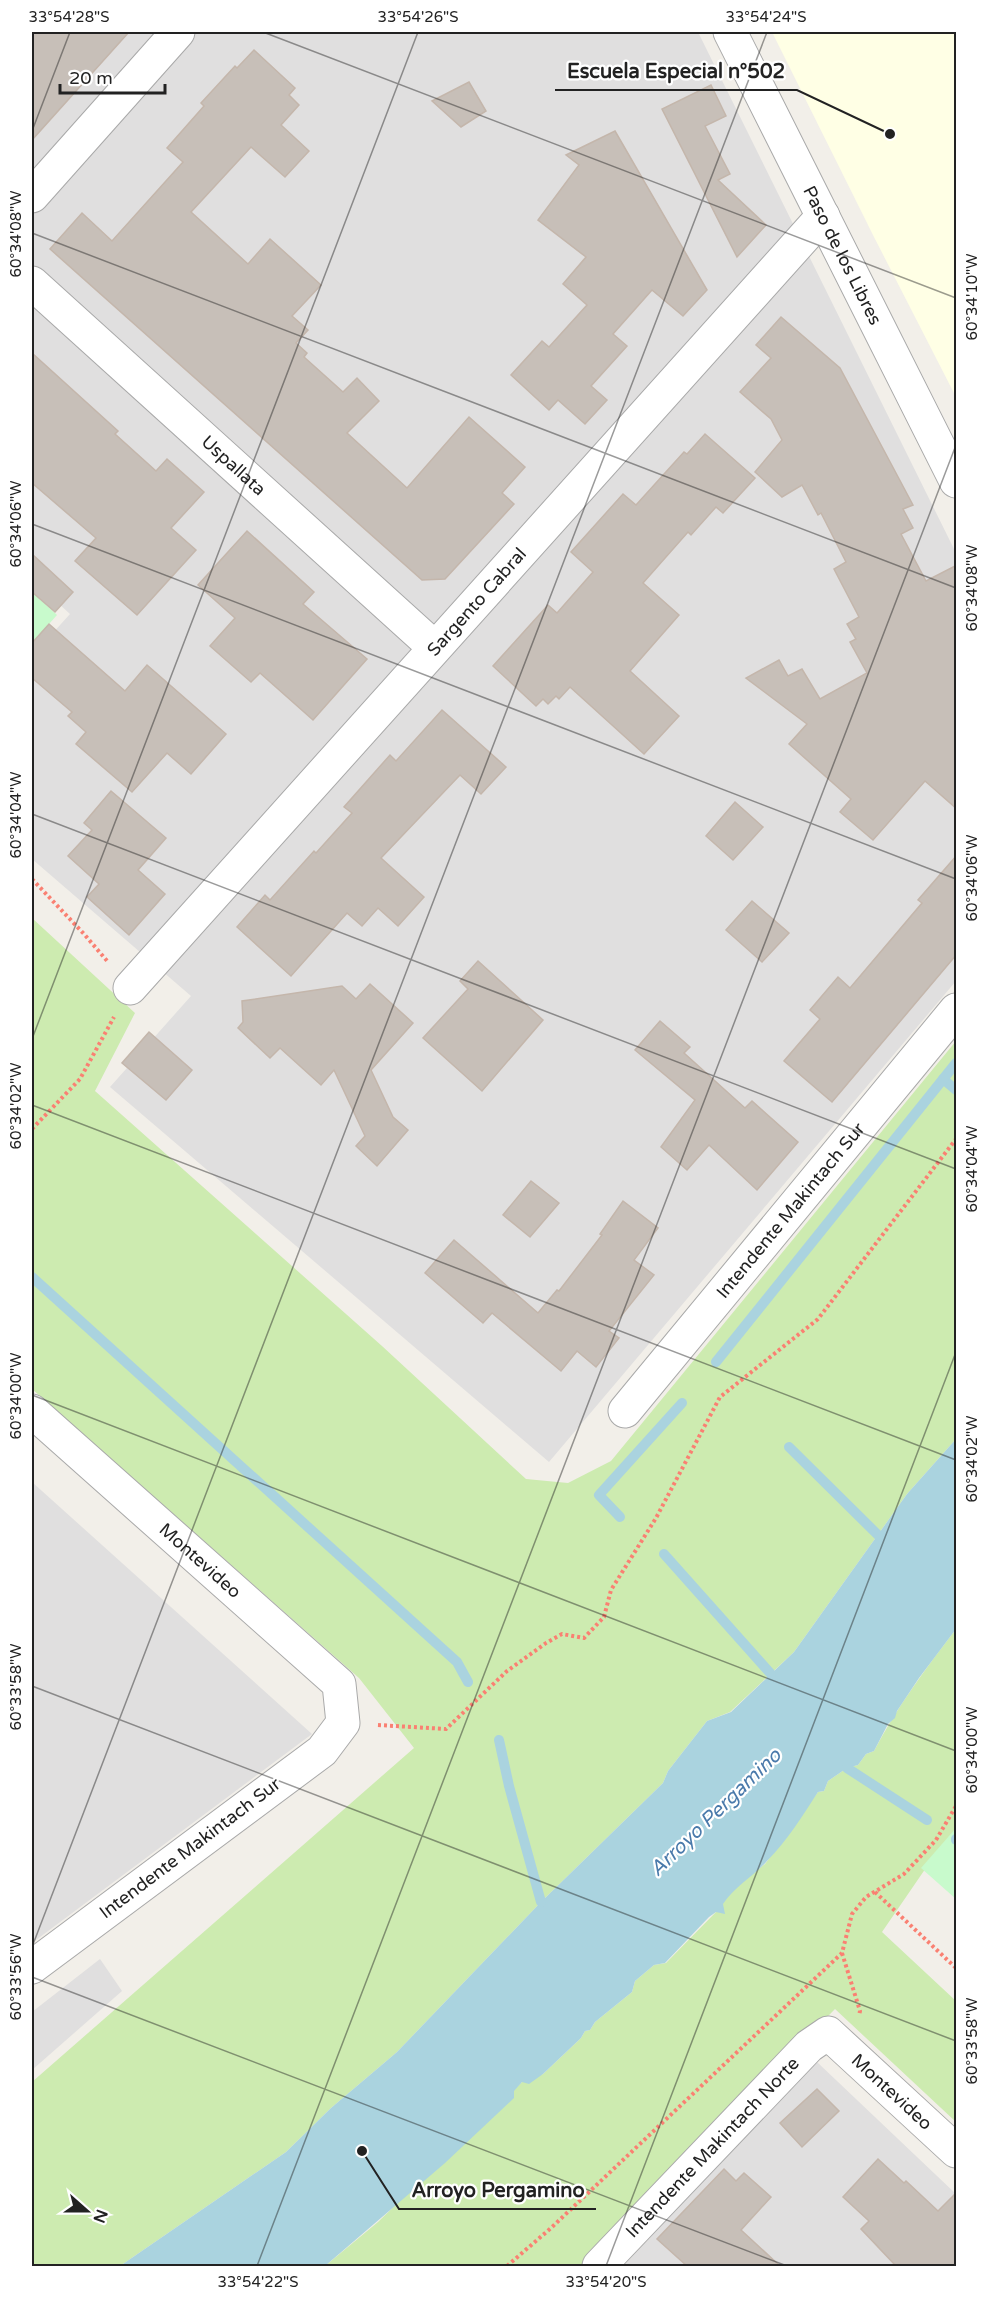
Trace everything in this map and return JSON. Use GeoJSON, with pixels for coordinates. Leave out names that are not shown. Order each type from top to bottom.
{"type":"FeatureCollection","features":[{"type":"Feature","properties":{"kind":"street"},"geometry":{"type":"LineString","coordinates":[[32,196],[178,32]]}},
{"type":"Feature","properties":{"kind":"street","name":"Paso de los Libres"},"geometry":{"type":"LineString","coordinates":[[730,32],[957,480]]}},
{"type":"Feature","properties":{"kind":"street","name":"Sargento Cabral"},"geometry":{"type":"LineString","coordinates":[[130,988],[823,216]]}},
{"type":"Feature","properties":{"kind":"street","name":"Uspallata"},"geometry":{"type":"LineString","coordinates":[[32,283],[434,647]]}},
{"type":"Feature","properties":{"kind":"street","name":"Intendente Makintach Sur"},"geometry":{"type":"LineString","coordinates":[[625,1411],[957,1010]]}},
{"type":"Feature","properties":{"kind":"street","name":"Montevideo"},"geometry":{"type":"LineString","coordinates":[[32,1411],[339,1684],[343,1724]]}},
{"type":"Feature","properties":{"kind":"street","name":"Intendente Makintach Sur"},"geometry":{"type":"LineString","coordinates":[[32,1967],[322,1751],[343,1724]]}},
{"type":"Feature","properties":{"kind":"street","name":"Montevideo"},"geometry":{"type":"LineString","coordinates":[[828,2033],[957,2151]]}},
{"type":"Feature","properties":{"kind":"street","name":"Intendente Makintach Norte"},"geometry":{"type":"LineString","coordinates":[[599,2266],[809,2046],[828,2033]]}},
{"type":"Feature","properties":{"kind":"path"},"geometry":{"type":"LineString","coordinates":[[32,879],[84,934],[130,988],[80,1079],[32,1129]]}},
{"type":"Feature","properties":{"kind":"path"},"geometry":{"type":"LineString","coordinates":[[343,1724],[446,1729],[507,1671],[546,1643],[562,1635],[584,1638],[604,1617],[611,1590],[656,1518],[720,1397],[818,1319],[957,1139]]}},
{"type":"Feature","properties":{"kind":"path"},"geometry":{"type":"LineString","coordinates":[[854,2057],[860,2011],[842,1953],[852,1914],[866,1898],[904,1874],[936,1840],[957,1806]]}},
{"type":"Feature","properties":{"kind":"path"},"geometry":{"type":"LineString","coordinates":[[875,1892],[957,1968]]}},
{"type":"Feature","properties":{"kind":"path"},"geometry":{"type":"LineString","coordinates":[[507,2266],[551,2228],[842,1953]]}},
{"type":"Feature","properties":{"kind":"shaded area"},"geometry":{"type":"Polygon","coordinates":[[[32,32],[698,32],[956,553],[956,981],[549,1462],[110,1087],[191,996],[32,859],[32,656],[70,614],[32,579],[32,32]]]}},
{"type":"Feature","properties":{"kind":"shaded area"},"geometry":{"type":"Polygon","coordinates":[[[772,32],[956,32],[956,397],[874,237],[772,32]]]}},
{"type":"Feature","properties":{"kind":"shaded area"},"geometry":{"type":"Polygon","coordinates":[[[32,1482],[312,1734],[32,1943],[32,1482]]]}},
{"type":"Feature","properties":{"kind":"shaded area"},"geometry":{"type":"Polygon","coordinates":[[[100,1959],[122,1991],[32,2070],[32,2012],[100,1959]]]}},
{"type":"Feature","properties":{"kind":"shaded area"},"geometry":{"type":"Polygon","coordinates":[[[817,2062],[956,2194],[956,2266],[623,2266],[817,2062]]]}},
{"type":"Feature","properties":{"kind":"green space"},"geometry":{"type":"Polygon","coordinates":[[[32,592],[57,615],[32,643],[32,592]]]}},
{"type":"Feature","properties":{"kind":"green space"},"geometry":{"type":"Polygon","coordinates":[[[32,918],[135,1013],[95,1091],[382,1346],[526,1479],[568,1483],[611,1461],[956,1041],[956,1439],[907,1494],[794,1652],[730,1712],[707,1721],[668,1771],[663,1783],[541,1902],[397,2052],[331,2108],[286,2152],[120,2266],[32,2266],[32,2082],[414,1748],[359,1678],[32,1389],[32,918]]]}},
{"type":"Feature","properties":{"kind":"green space"},"geometry":{"type":"Polygon","coordinates":[[[956,1629],[956,1829],[930,1862],[882,1932],[956,2001],[956,2122],[835,2009],[582,2266],[325,2266],[378,2222],[522,2082],[543,2074],[581,2038],[585,2031],[590,2030],[595,2022],[632,1992],[635,1981],[654,1965],[666,1963],[716,1912],[732,1890],[765,1864],[818,1792],[824,1791],[828,1781],[847,1768],[858,1765],[866,1754],[874,1751],[902,1703],[956,1629]]]}},
{"type":"Feature","properties":{"kind":"green space"},"geometry":{"type":"Polygon","coordinates":[[[956,1828],[956,1899],[921,1868],[956,1828]]]}},
{"type":"Feature","properties":{"kind":"water"},"geometry":{"type":"Polygon","coordinates":[[[956,1439],[956,1629],[919,1678],[897,1711],[895,1718],[888,1724],[874,1751],[866,1754],[858,1765],[847,1768],[828,1781],[824,1791],[818,1792],[774,1853],[723,1904],[725,1914],[716,1912],[709,1917],[665,1963],[654,1965],[635,1981],[632,1992],[595,2022],[590,2030],[585,2031],[581,2038],[543,2074],[529,2084],[522,2082],[514,2091],[514,2098],[445,2163],[325,2266],[120,2266],[286,2152],[331,2108],[397,2052],[541,1902],[663,1783],[668,1771],[707,1721],[731,1712],[794,1652],[907,1494],[956,1439]]]}},
{"type":"Feature","properties":{"kind":"building"},"geometry":{"type":"Polygon","coordinates":[[[32,32],[129,32],[32,140],[32,32]]]}},
{"type":"Feature","properties":{"kind":"building"},"geometry":{"type":"Polygon","coordinates":[[[254,50],[295,88],[289,95],[299,105],[281,125],[309,151],[285,177],[251,147],[191,212],[248,264],[270,239],[321,285],[292,316],[308,330],[296,343],[307,353],[304,357],[343,392],[357,378],[379,401],[347,433],[407,488],[469,417],[525,467],[502,493],[514,504],[445,579],[422,580],[50,249],[82,213],[112,241],[183,162],[167,148],[204,106],[201,103],[235,66],[237,68],[254,50]]]}},
{"type":"Feature","properties":{"kind":"building"},"geometry":{"type":"Polygon","coordinates":[[[469,82],[486,111],[461,127],[432,101],[469,82]]]}},
{"type":"Feature","properties":{"kind":"building"},"geometry":{"type":"Polygon","coordinates":[[[711,85],[726,116],[705,126],[730,174],[718,180],[766,225],[737,257],[662,109],[711,85]]]}},
{"type":"Feature","properties":{"kind":"building"},"geometry":{"type":"Polygon","coordinates":[[[615,131],[707,290],[683,316],[652,290],[613,334],[627,346],[591,386],[607,400],[585,424],[558,400],[549,410],[511,375],[542,341],[549,347],[587,305],[563,284],[586,257],[538,220],[579,165],[566,155],[615,131]]]}},
{"type":"Feature","properties":{"kind":"building"},"geometry":{"type":"Polygon","coordinates":[[[781,317],[840,368],[913,505],[903,509],[913,528],[901,534],[926,581],[957,565],[957,809],[925,781],[873,840],[840,812],[851,799],[789,744],[807,724],[746,678],[779,660],[788,676],[802,669],[820,699],[867,673],[850,642],[856,639],[847,624],[859,617],[834,569],[846,562],[821,513],[818,515],[802,485],[782,497],[755,472],[782,440],[771,419],[740,392],[771,358],[756,345],[781,317]]]}},
{"type":"Feature","properties":{"kind":"building"},"geometry":{"type":"Polygon","coordinates":[[[32,353],[118,431],[115,434],[156,471],[167,459],[204,492],[171,528],[196,550],[137,615],[75,561],[96,538],[32,483],[32,353]]]}},
{"type":"Feature","properties":{"kind":"building"},"geometry":{"type":"Polygon","coordinates":[[[705,434],[755,478],[723,513],[716,507],[691,535],[688,532],[643,583],[679,615],[630,671],[679,716],[644,754],[570,687],[559,699],[556,696],[548,704],[543,699],[536,706],[493,666],[548,605],[557,613],[593,572],[571,552],[623,494],[636,505],[684,452],[687,454],[705,434]]]}},
{"type":"Feature","properties":{"kind":"building"},"geometry":{"type":"Polygon","coordinates":[[[247,531],[314,592],[303,604],[367,659],[313,720],[260,673],[251,682],[210,646],[235,618],[198,585],[247,531]]]}},
{"type":"Feature","properties":{"kind":"building"},"geometry":{"type":"Polygon","coordinates":[[[32,554],[73,592],[55,612],[32,592],[32,554]]]}},
{"type":"Feature","properties":{"kind":"building"},"geometry":{"type":"Polygon","coordinates":[[[49,624],[125,691],[147,665],[226,734],[191,774],[167,753],[132,792],[76,744],[86,732],[68,716],[72,712],[32,678],[32,643],[49,624]]]}},
{"type":"Feature","properties":{"kind":"building"},"geometry":{"type":"Polygon","coordinates":[[[442,710],[506,767],[481,794],[460,775],[381,858],[424,897],[398,926],[378,908],[362,926],[347,913],[291,976],[237,927],[265,895],[270,900],[352,813],[344,807],[390,755],[396,761],[442,710]]]}},
{"type":"Feature","properties":{"kind":"building"},"geometry":{"type":"Polygon","coordinates":[[[111,791],[166,838],[138,870],[165,894],[129,935],[87,897],[99,884],[68,856],[92,830],[84,823],[111,791]]]}},
{"type":"Feature","properties":{"kind":"building"},"geometry":{"type":"Polygon","coordinates":[[[735,802],[763,827],[733,860],[706,836],[735,802]]]}},
{"type":"Feature","properties":{"kind":"building"},"geometry":{"type":"Polygon","coordinates":[[[957,855],[957,954],[832,1102],[784,1061],[820,1019],[810,1010],[838,977],[850,988],[922,903],[918,900],[957,855]]]}},
{"type":"Feature","properties":{"kind":"building"},"geometry":{"type":"Polygon","coordinates":[[[752,901],[789,933],[762,962],[726,930],[752,901]]]}},
{"type":"Feature","properties":{"kind":"building"},"geometry":{"type":"Polygon","coordinates":[[[478,961],[543,1020],[482,1091],[423,1038],[468,989],[460,981],[478,961]]]}},
{"type":"Feature","properties":{"kind":"building"},"geometry":{"type":"Polygon","coordinates":[[[370,984],[413,1023],[371,1070],[393,1117],[408,1130],[377,1166],[356,1146],[365,1136],[334,1070],[321,1085],[280,1048],[270,1058],[238,1028],[243,1022],[242,1001],[342,986],[356,999],[370,984]]]}},
{"type":"Feature","properties":{"kind":"building"},"geometry":{"type":"Polygon","coordinates":[[[660,1021],[690,1047],[684,1053],[745,1108],[752,1101],[798,1142],[757,1190],[709,1145],[687,1170],[661,1147],[695,1100],[635,1050],[660,1021]]]}},
{"type":"Feature","properties":{"kind":"building"},"geometry":{"type":"Polygon","coordinates":[[[149,1032],[192,1070],[166,1100],[122,1063],[149,1032]]]}},
{"type":"Feature","properties":{"kind":"building"},"geometry":{"type":"Polygon","coordinates":[[[531,1181],[559,1203],[530,1237],[503,1215],[531,1181]]]}},
{"type":"Feature","properties":{"kind":"building"},"geometry":{"type":"Polygon","coordinates":[[[623,1201],[658,1228],[634,1260],[654,1275],[609,1331],[619,1338],[596,1367],[577,1351],[561,1371],[492,1313],[483,1323],[425,1273],[454,1240],[538,1313],[557,1290],[559,1291],[602,1235],[600,1234],[623,1201]]]}},
{"type":"Feature","properties":{"kind":"building"},"geometry":{"type":"Polygon","coordinates":[[[817,2089],[839,2111],[802,2147],[780,2123],[817,2089]]]}},
{"type":"Feature","properties":{"kind":"building"},"geometry":{"type":"Polygon","coordinates":[[[878,2159],[938,2211],[957,2192],[957,2266],[896,2266],[861,2229],[869,2221],[843,2197],[878,2159]]]}},
{"type":"Feature","properties":{"kind":"building"},"geometry":{"type":"Polygon","coordinates":[[[724,2169],[736,2181],[744,2173],[771,2197],[741,2230],[780,2266],[687,2266],[657,2239],[724,2169]]]}},
{"type":"Feature","properties":{"kind":"waterway"},"geometry":{"type":"LineString","coordinates":[[716,1362],[956,1063]]}},
{"type":"Feature","properties":{"kind":"waterway"},"geometry":{"type":"LineString","coordinates":[[943,1079],[956,1090]]}},
{"type":"Feature","properties":{"kind":"waterway"},"geometry":{"type":"LineString","coordinates":[[32,1277],[457,1662],[468,1682]]}},
{"type":"Feature","properties":{"kind":"waterway"},"geometry":{"type":"LineString","coordinates":[[620,1517],[599,1495],[682,1403]]}},
{"type":"Feature","properties":{"kind":"waterway"},"geometry":{"type":"LineString","coordinates":[[789,1447],[878,1535]]}},
{"type":"Feature","properties":{"kind":"waterway"},"geometry":{"type":"LineString","coordinates":[[664,1554],[771,1674]]}},
{"type":"Feature","properties":{"kind":"waterway"},"geometry":{"type":"LineString","coordinates":[[499,1740],[509,1786],[541,1902]]}},
{"type":"Feature","properties":{"kind":"waterway"},"geometry":{"type":"LineString","coordinates":[[847,1768],[927,1820]]}},
{"type":"Feature","properties":{"kind":"place","name":"Escuela Especial n°502"},"geometry":{"type":"Point","coordinates":[890,134]}},
{"type":"Feature","properties":{"kind":"place","name":"Arroyo Pergamino"},"geometry":{"type":"Point","coordinates":[362,2151]}}]}
